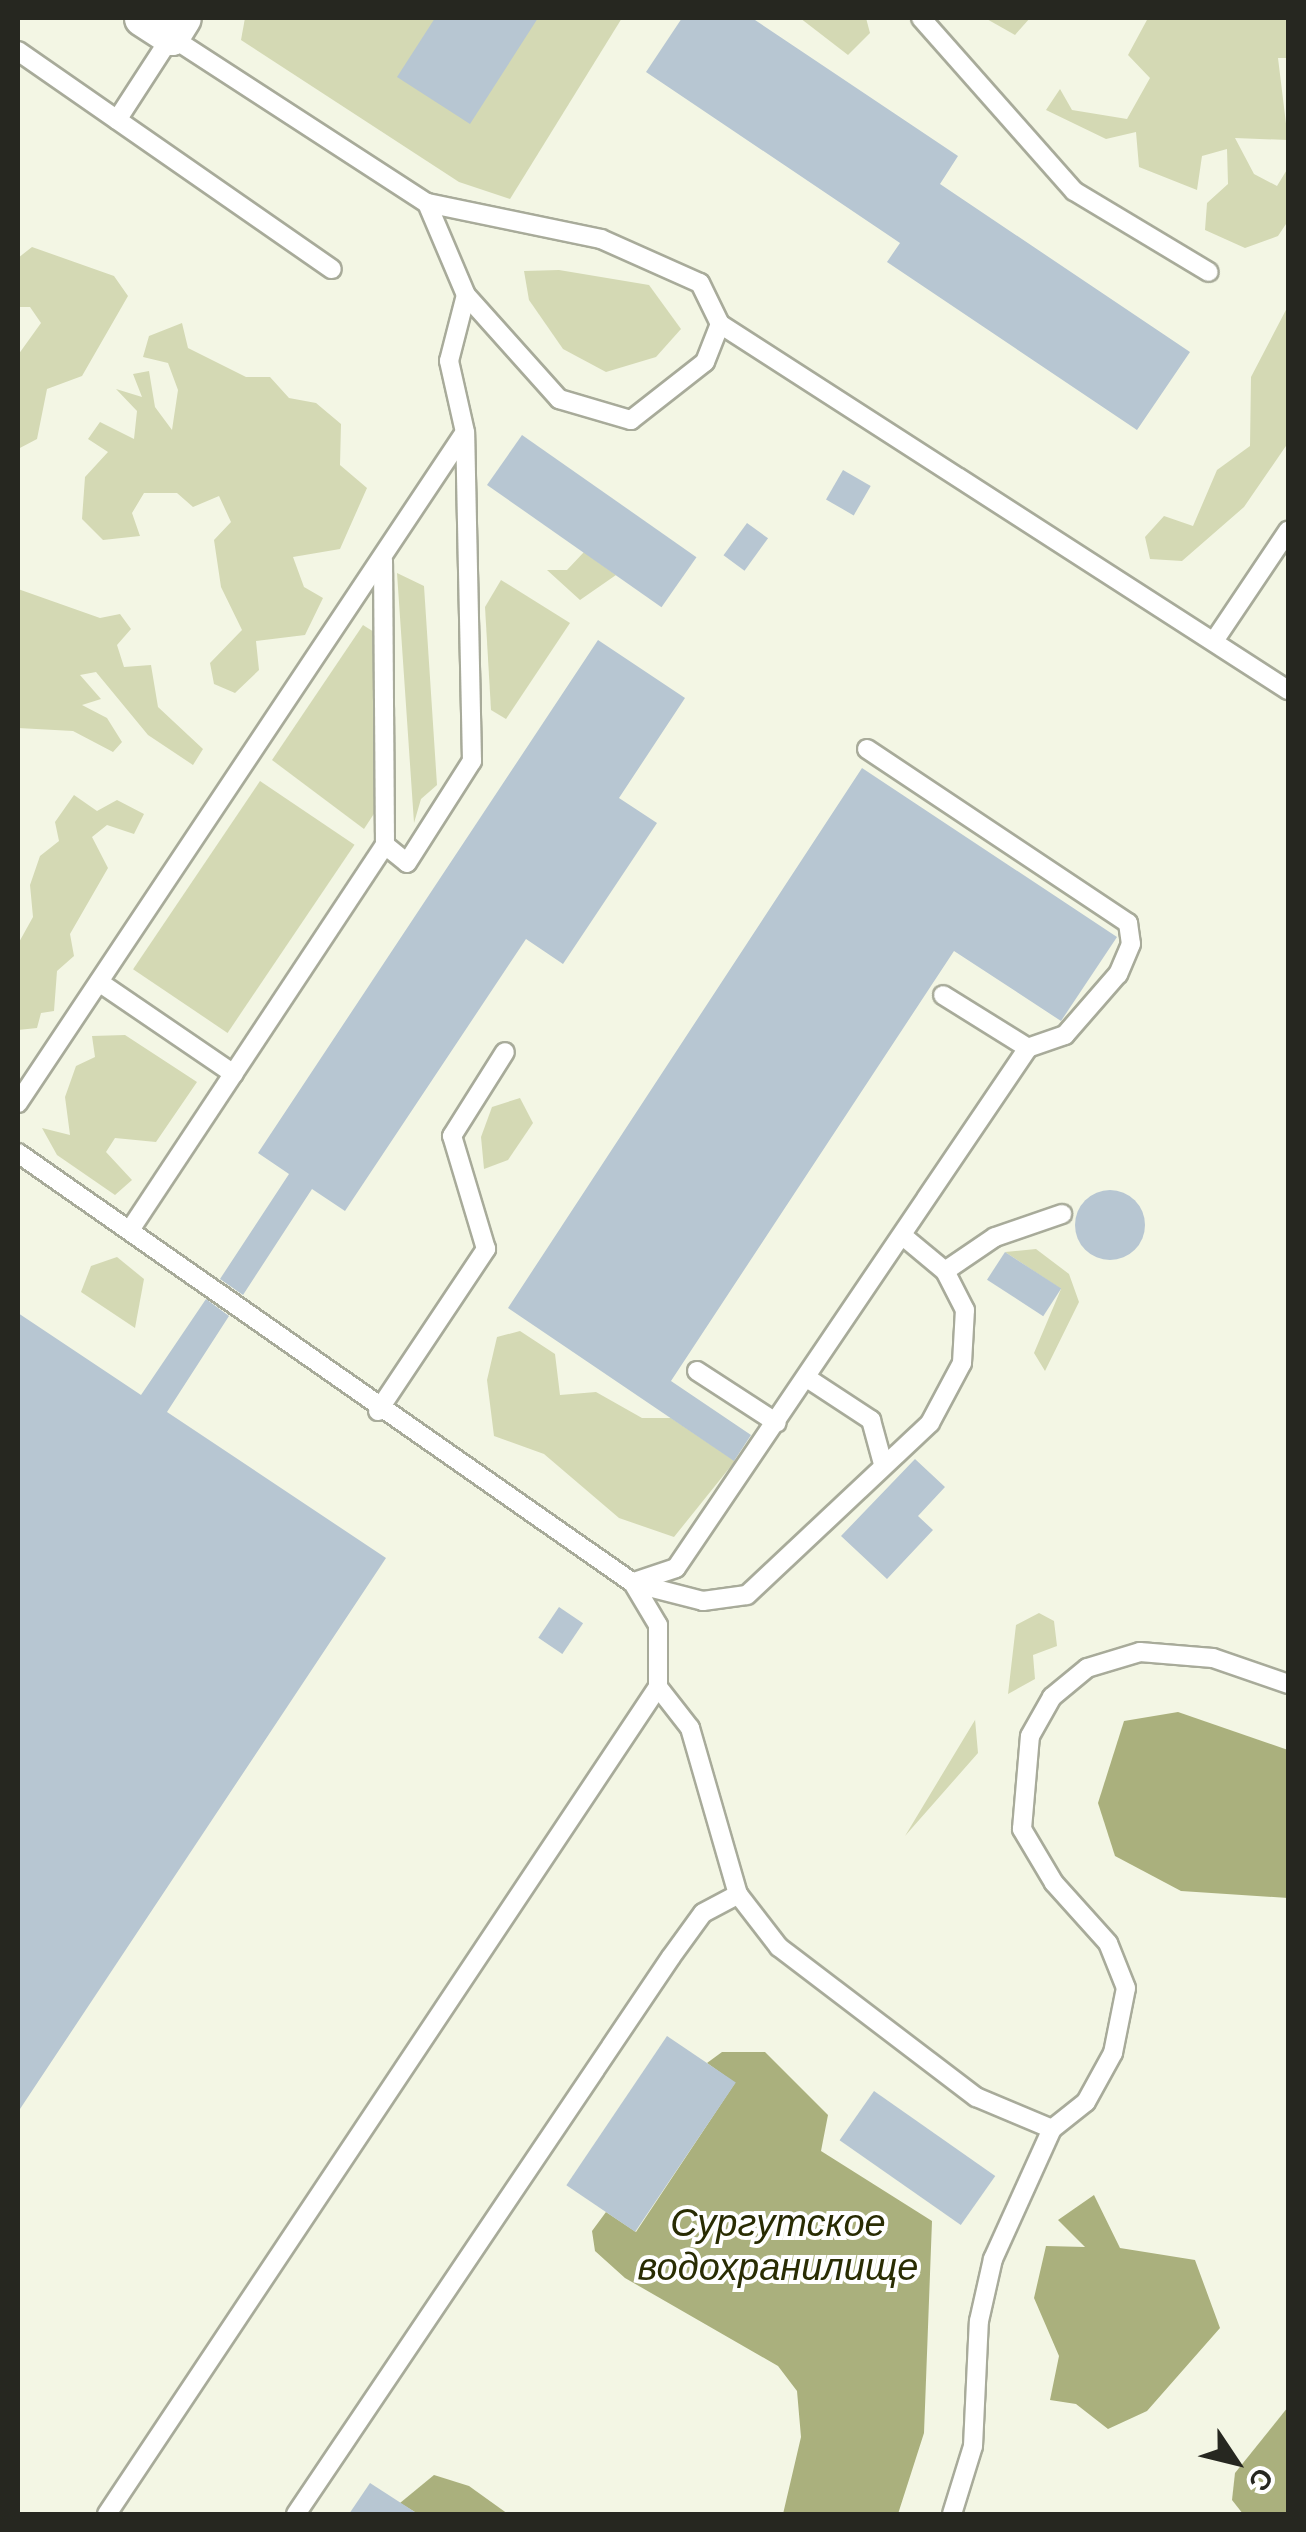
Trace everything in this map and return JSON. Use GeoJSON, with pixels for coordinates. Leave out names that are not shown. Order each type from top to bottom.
{"type":"FeatureCollection","features":[{"type":"Feature","properties":{"kind":"lane"},"geometry":{"type":"LineString","coordinates":[[921,18],[1074,192],[1209,272]]}},
{"type":"Feature","properties":{"kind":"lane"},"geometry":{"type":"LineString","coordinates":[[116,120],[166,24],[427,203],[601,238],[700,283],[720,324],[1288,690]]}},
{"type":"Feature","properties":{"kind":"lane"},"geometry":{"type":"LineString","coordinates":[[18,51],[332,270]]}},
{"type":"Feature","properties":{"kind":"lane"},"geometry":{"type":"LineString","coordinates":[[427,203],[466,294],[560,398],[631,420],[704,362],[720,324]]}},
{"type":"Feature","properties":{"kind":"lane"},"geometry":{"type":"LineString","coordinates":[[386,845],[408,863],[472,761],[465,432],[449,360],[466,294]]}},
{"type":"Feature","properties":{"kind":"lane"},"geometry":{"type":"LineString","coordinates":[[18,1103],[465,432]]}},
{"type":"Feature","properties":{"kind":"lane"},"geometry":{"type":"LineString","coordinates":[[1214,641],[1288,532]]}},
{"type":"Feature","properties":{"kind":"lane"},"geometry":{"type":"LineString","coordinates":[[130,1230],[386,845],[383,560]]}},
{"type":"Feature","properties":{"kind":"lane"},"geometry":{"type":"LineString","coordinates":[[634,1582],[676,1568],[1028,1048],[1065,1035],[1118,974],[1131,944],[1128,923],[866,748]]}},
{"type":"Feature","properties":{"kind":"lane"},"geometry":{"type":"LineString","coordinates":[[99,982],[234,1074]]}},
{"type":"Feature","properties":{"kind":"lane"},"geometry":{"type":"LineString","coordinates":[[943,995],[1028,1048]]}},
{"type":"Feature","properties":{"kind":"lane"},"geometry":{"type":"LineString","coordinates":[[378,1411],[486,1248],[452,1136],[505,1052]]}},
{"type":"Feature","properties":{"kind":"lane"},"geometry":{"type":"LineString","coordinates":[[18,1154],[130,1230],[378,1411],[634,1582],[703,1600],[747,1595],[930,1423],[962,1363],[965,1310],[944,1271],[903,1236]]}},
{"type":"Feature","properties":{"kind":"lane"},"geometry":{"type":"LineString","coordinates":[[944,1271],[995,1237],[1062,1214]]}},
{"type":"Feature","properties":{"kind":"lane"},"geometry":{"type":"LineString","coordinates":[[697,1370],[777,1423]]}},
{"type":"Feature","properties":{"kind":"lane"},"geometry":{"type":"LineString","coordinates":[[807,1378],[871,1420],[884,1464]]}},
{"type":"Feature","properties":{"kind":"lane"},"geometry":{"type":"LineString","coordinates":[[107,2514],[658,1687],[658,1625],[634,1582]]}},
{"type":"Feature","properties":{"kind":"lane"},"geometry":{"type":"LineString","coordinates":[[952,2514],[973,2446],[978,2321],[993,2259],[1052,2129],[1086,2102],[1113,2052],[1126,1988],[1108,1943],[1054,1883],[1022,1829],[1030,1736],[1052,1697],[1088,1668],[1140,1652],[1213,1658],[1288,1684]]}},
{"type":"Feature","properties":{"kind":"lane"},"geometry":{"type":"LineString","coordinates":[[658,1687],[690,1728],[738,1894],[779,1948],[976,2096],[1052,2129]]}},
{"type":"Feature","properties":{"kind":"lane"},"geometry":{"type":"LineString","coordinates":[[296,2514],[670,1957],[703,1913],[738,1894]]}},
{"type":"Feature","properties":{"kind":"shaded area"},"geometry":{"type":"Polygon","coordinates":[[[245,18],[622,18],[510,199],[459,182],[241,40],[245,18]]]}},
{"type":"Feature","properties":{"kind":"shaded area"},"geometry":{"type":"Polygon","coordinates":[[[800,18],[866,18],[870,33],[848,55],[800,18]]]}},
{"type":"Feature","properties":{"kind":"shaded area"},"geometry":{"type":"Polygon","coordinates":[[[985,18],[1030,18],[1015,35],[985,18]]]}},
{"type":"Feature","properties":{"kind":"shaded area"},"geometry":{"type":"Polygon","coordinates":[[[1148,18],[1288,18],[1288,58],[1278,58],[1288,140],[1235,138],[1254,174],[1277,186],[1288,168],[1288,221],[1278,236],[1245,248],[1205,230],[1207,203],[1228,184],[1227,149],[1202,156],[1197,190],[1139,167],[1136,132],[1106,139],[1046,110],[1060,89],[1072,110],[1127,119],[1150,78],[1128,55],[1148,18]]]}},
{"type":"Feature","properties":{"kind":"shaded area"},"geometry":{"type":"Polygon","coordinates":[[[32,247],[114,276],[128,296],[82,376],[47,389],[37,439],[18,449],[18,355],[41,323],[30,307],[18,307],[18,258],[32,247]]]}},
{"type":"Feature","properties":{"kind":"shaded area"},"geometry":{"type":"Polygon","coordinates":[[[559,270],[649,285],[681,329],[656,357],[606,372],[563,349],[529,300],[524,271],[559,270]]]}},
{"type":"Feature","properties":{"kind":"shaded area"},"geometry":{"type":"Polygon","coordinates":[[[1288,306],[1288,443],[1244,507],[1182,561],[1150,559],[1145,537],[1164,516],[1193,526],[1217,470],[1250,446],[1251,377],[1288,306]]]}},
{"type":"Feature","properties":{"kind":"shaded area"},"geometry":{"type":"Polygon","coordinates":[[[182,323],[188,348],[246,377],[270,377],[289,398],[316,403],[341,424],[340,465],[367,488],[340,549],[293,557],[304,587],[323,598],[305,635],[256,641],[259,670],[235,693],[214,684],[210,663],[242,630],[221,587],[214,540],[231,522],[219,496],[193,507],[177,493],[144,493],[132,513],[140,536],[103,540],[82,519],[85,477],[108,452],[88,439],[100,422],[134,439],[137,411],[116,389],[142,397],[133,374],[149,371],[155,407],[172,430],[178,390],[168,363],[143,357],[149,336],[182,323]]]}},
{"type":"Feature","properties":{"kind":"shaded area"},"geometry":{"type":"Polygon","coordinates":[[[584,552],[616,575],[580,600],[547,570],[567,570],[584,552]]]}},
{"type":"Feature","properties":{"kind":"shaded area"},"geometry":{"type":"Polygon","coordinates":[[[397,573],[424,586],[437,785],[421,799],[414,823],[397,573]]]}},
{"type":"Feature","properties":{"kind":"shaded area"},"geometry":{"type":"Polygon","coordinates":[[[501,580],[570,623],[506,719],[491,710],[485,607],[501,580]]]}},
{"type":"Feature","properties":{"kind":"shaded area"},"geometry":{"type":"Polygon","coordinates":[[[18,589],[100,618],[120,614],[131,629],[117,645],[124,667],[151,665],[158,707],[203,749],[193,765],[148,735],[96,672],[80,675],[101,699],[82,705],[107,718],[122,742],[113,752],[73,731],[18,728],[18,589]]]}},
{"type":"Feature","properties":{"kind":"shaded area"},"geometry":{"type":"Polygon","coordinates":[[[363,625],[374,632],[383,800],[364,829],[272,760],[363,625]]]}},
{"type":"Feature","properties":{"kind":"shaded area"},"geometry":{"type":"Polygon","coordinates":[[[260,781],[355,845],[228,1033],[133,969],[260,781]]]}},
{"type":"Feature","properties":{"kind":"shaded area"},"geometry":{"type":"Polygon","coordinates":[[[74,795],[97,811],[117,800],[144,814],[134,834],[107,825],[92,837],[108,868],[70,934],[74,956],[57,971],[54,1011],[41,1013],[37,1028],[18,1030],[18,944],[33,917],[30,885],[40,856],[59,841],[55,822],[74,795]]]}},
{"type":"Feature","properties":{"kind":"shaded area"},"geometry":{"type":"Polygon","coordinates":[[[125,1035],[197,1082],[156,1142],[115,1138],[106,1152],[132,1180],[115,1195],[57,1155],[42,1128],[70,1135],[65,1097],[76,1066],[95,1057],[92,1036],[125,1035]]]}},
{"type":"Feature","properties":{"kind":"shaded area"},"geometry":{"type":"Polygon","coordinates":[[[520,1098],[533,1123],[508,1160],[484,1169],[481,1137],[492,1107],[520,1098]]]}},
{"type":"Feature","properties":{"kind":"shaded area"},"geometry":{"type":"Polygon","coordinates":[[[1036,1249],[1069,1274],[1079,1302],[1045,1371],[1034,1353],[1061,1289],[1005,1252],[1036,1249]]]}},
{"type":"Feature","properties":{"kind":"shaded area"},"geometry":{"type":"Polygon","coordinates":[[[117,1257],[144,1279],[135,1328],[81,1292],[91,1266],[117,1257]]]}},
{"type":"Feature","properties":{"kind":"shaded area"},"geometry":{"type":"Polygon","coordinates":[[[520,1331],[555,1354],[560,1395],[596,1392],[642,1418],[671,1418],[735,1461],[674,1537],[619,1518],[544,1454],[494,1436],[487,1380],[497,1337],[520,1331]]]}},
{"type":"Feature","properties":{"kind":"shaded area"},"geometry":{"type":"Polygon","coordinates":[[[1039,1613],[1054,1621],[1057,1646],[1033,1655],[1035,1679],[1008,1694],[1016,1625],[1039,1613]]]}},
{"type":"Feature","properties":{"kind":"shaded area"},"geometry":{"type":"Polygon","coordinates":[[[975,1720],[978,1753],[905,1836],[975,1720]]]}},
{"type":"Feature","properties":{"kind":"water"},"geometry":{"type":"Polygon","coordinates":[[[1178,1712],[1288,1750],[1288,1898],[1181,1891],[1115,1856],[1098,1803],[1124,1721],[1178,1712]]]}},
{"type":"Feature","properties":{"kind":"water","name":"Сургутское водохранилище"},"geometry":{"type":"Polygon","coordinates":[[[722,2052],[765,2052],[828,2115],[821,2151],[932,2221],[924,2433],[898,2514],[783,2514],[801,2437],[797,2391],[778,2366],[625,2278],[595,2251],[592,2231],[606,2212],[636,2232],[735,2083],[707,2063],[722,2052]]]}},
{"type":"Feature","properties":{"kind":"water"},"geometry":{"type":"Polygon","coordinates":[[[1094,2195],[1120,2248],[1195,2260],[1220,2328],[1147,2411],[1108,2429],[1076,2404],[1050,2400],[1059,2356],[1034,2298],[1046,2246],[1085,2247],[1058,2220],[1094,2195]]]}},
{"type":"Feature","properties":{"kind":"water"},"geometry":{"type":"Polygon","coordinates":[[[1288,2407],[1288,2514],[1243,2514],[1232,2500],[1235,2473],[1288,2407]]]}},
{"type":"Feature","properties":{"kind":"water"},"geometry":{"type":"Polygon","coordinates":[[[434,2475],[469,2486],[508,2514],[418,2514],[400,2503],[434,2475]]]}},
{"type":"Feature","properties":{"kind":"building"},"geometry":{"type":"Polygon","coordinates":[[[435,18],[538,18],[470,124],[397,77],[435,18]]]}},
{"type":"Feature","properties":{"kind":"building"},"geometry":{"type":"Polygon","coordinates":[[[682,18],[752,18],[958,156],[940,184],[1190,352],[1137,430],[887,262],[900,243],[646,72],[682,18]]]}},
{"type":"Feature","properties":{"kind":"building"},"geometry":{"type":"Polygon","coordinates":[[[522,435],[696,557],[661,607],[487,485],[522,435]]]}},
{"type":"Feature","properties":{"kind":"building"},"geometry":{"type":"Polygon","coordinates":[[[843,470],[871,486],[854,515],[826,499],[843,470]]]}},
{"type":"Feature","properties":{"kind":"building"},"geometry":{"type":"Polygon","coordinates":[[[747,523],[768,538],[745,571],[723,555],[747,523]]]}},
{"type":"Feature","properties":{"kind":"building"},"geometry":{"type":"Polygon","coordinates":[[[598,640],[685,698],[619,798],[657,823],[563,964],[526,939],[345,1211],[312,1189],[243,1295],[220,1279],[289,1174],[258,1153],[598,640]]]}},
{"type":"Feature","properties":{"kind":"building"},"geometry":{"type":"Polygon","coordinates":[[[862,768],[1117,937],[1061,1021],[954,951],[671,1381],[751,1435],[734,1461],[508,1308],[862,768]]]}},
{"type":"Feature","properties":{"kind":"building"},"geometry":{"type":"Polygon","coordinates":[[[1110,1190],[1135,1200],[1145,1225],[1135,1250],[1110,1260],[1085,1250],[1075,1225],[1085,1200],[1110,1190]]]}},
{"type":"Feature","properties":{"kind":"building"},"geometry":{"type":"Polygon","coordinates":[[[1005,1252],[1061,1288],[1043,1316],[987,1280],[1005,1252]]]}},
{"type":"Feature","properties":{"kind":"building"},"geometry":{"type":"Polygon","coordinates":[[[206,1299],[229,1316],[167,1412],[386,1558],[18,2112],[18,1313],[141,1395],[206,1299]]]}},
{"type":"Feature","properties":{"kind":"building"},"geometry":{"type":"Polygon","coordinates":[[[915,1459],[945,1487],[918,1516],[933,1530],[887,1579],[841,1536],[915,1459]]]}},
{"type":"Feature","properties":{"kind":"building"},"geometry":{"type":"Polygon","coordinates":[[[559,1607],[583,1623],[562,1654],[538,1638],[559,1607]]]}},
{"type":"Feature","properties":{"kind":"building"},"geometry":{"type":"Polygon","coordinates":[[[667,2036],[736,2082],[635,2232],[566,2185],[667,2036]]]}},
{"type":"Feature","properties":{"kind":"building"},"geometry":{"type":"Polygon","coordinates":[[[874,2091],[995,2176],[961,2225],[840,2140],[874,2091]]]}},
{"type":"Feature","properties":{"kind":"building"},"geometry":{"type":"Polygon","coordinates":[[[370,2483],[418,2514],[349,2514],[370,2483]]]}}]}
